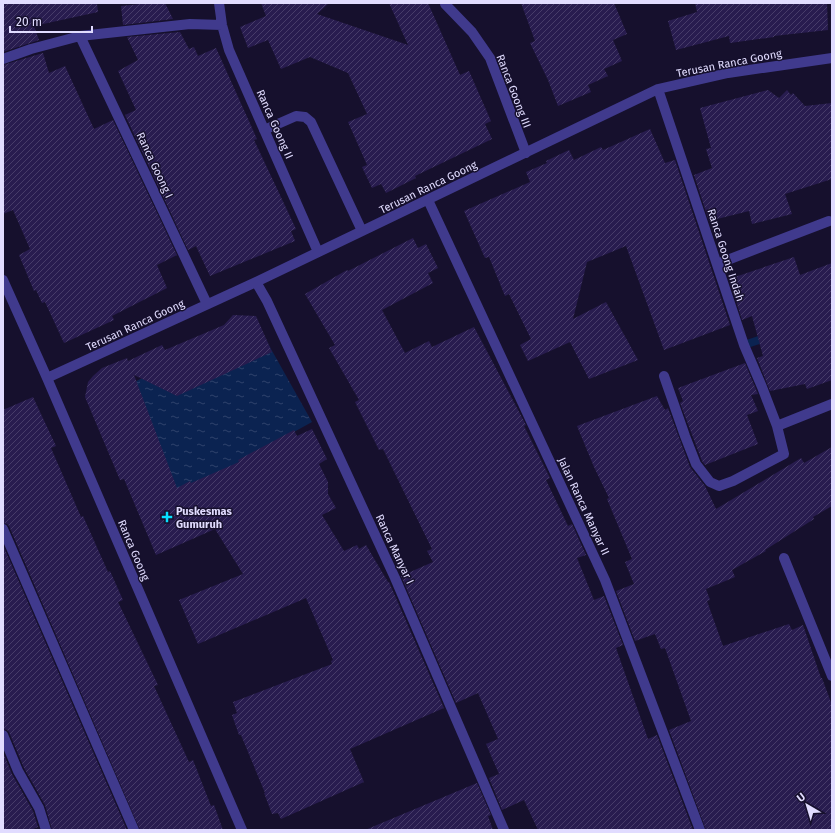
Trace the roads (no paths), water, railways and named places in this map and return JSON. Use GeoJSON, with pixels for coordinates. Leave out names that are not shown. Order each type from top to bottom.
{"type":"FeatureCollection","features":[{"type":"Feature","properties":{"kind":"street","name":"Ranca Goong II"},"geometry":{"type":"LineString","coordinates":[[219,3],[222,25],[230,50],[318,252]]}},
{"type":"Feature","properties":{"kind":"street","name":"Ranca Goong III"},"geometry":{"type":"LineString","coordinates":[[445,4],[472,32],[490,58],[526,153]]}},
{"type":"Feature","properties":{"kind":"street"},"geometry":{"type":"LineString","coordinates":[[3,59],[31,49],[80,36],[190,24],[222,25]]}},
{"type":"Feature","properties":{"kind":"street","name":"Ranca Goong I"},"geometry":{"type":"LineString","coordinates":[[80,36],[207,304]]}},
{"type":"Feature","properties":{"kind":"street","name":"Terusan Ranca Goong"},"geometry":{"type":"LineString","coordinates":[[47,378],[256,282],[658,90],[728,73],[832,58]]}},
{"type":"Feature","properties":{"kind":"street","name":"Ranca Goong Indah"},"geometry":{"type":"LineString","coordinates":[[658,90],[744,345],[777,426],[784,454],[733,481],[720,486],[710,482],[696,464],[664,376]]}},
{"type":"Feature","properties":{"kind":"street"},"geometry":{"type":"LineString","coordinates":[[264,130],[296,116],[305,117],[311,122],[362,231]]}},
{"type":"Feature","properties":{"kind":"street","name":"Jalan Ranca Manyar II"},"geometry":{"type":"LineString","coordinates":[[428,200],[605,580],[700,830]]}},
{"type":"Feature","properties":{"kind":"street"},"geometry":{"type":"LineString","coordinates":[[717,264],[777,240],[829,222]]}},
{"type":"Feature","properties":{"kind":"street","name":"Ranca Goong"},"geometry":{"type":"LineString","coordinates":[[3,280],[47,378],[242,830]]}},
{"type":"Feature","properties":{"kind":"street","name":"Ranca Manyar I"},"geometry":{"type":"LineString","coordinates":[[256,282],[267,301],[395,578],[504,830]]}},
{"type":"Feature","properties":{"kind":"street"},"geometry":{"type":"LineString","coordinates":[[777,426],[832,404]]}},
{"type":"Feature","properties":{"kind":"street"},"geometry":{"type":"LineString","coordinates":[[3,530],[134,830]]}},
{"type":"Feature","properties":{"kind":"street"},"geometry":{"type":"LineString","coordinates":[[784,558],[832,676]]}},
{"type":"Feature","properties":{"kind":"street"},"geometry":{"type":"LineString","coordinates":[[3,735],[18,771],[39,808],[46,830]]}},
{"type":"Feature","properties":{"kind":"water"},"geometry":{"type":"Polygon","coordinates":[[[253,317],[312,422],[152,510],[93,405],[253,317]]]}},
{"type":"Feature","properties":{"kind":"waterway"},"geometry":{"type":"LineString","coordinates":[[744,345],[768,337]]}},
{"type":"Feature","properties":{"kind":"place","name":"Puskesmas Gumuruh"},"geometry":{"type":"Point","coordinates":[167,517]}}]}
